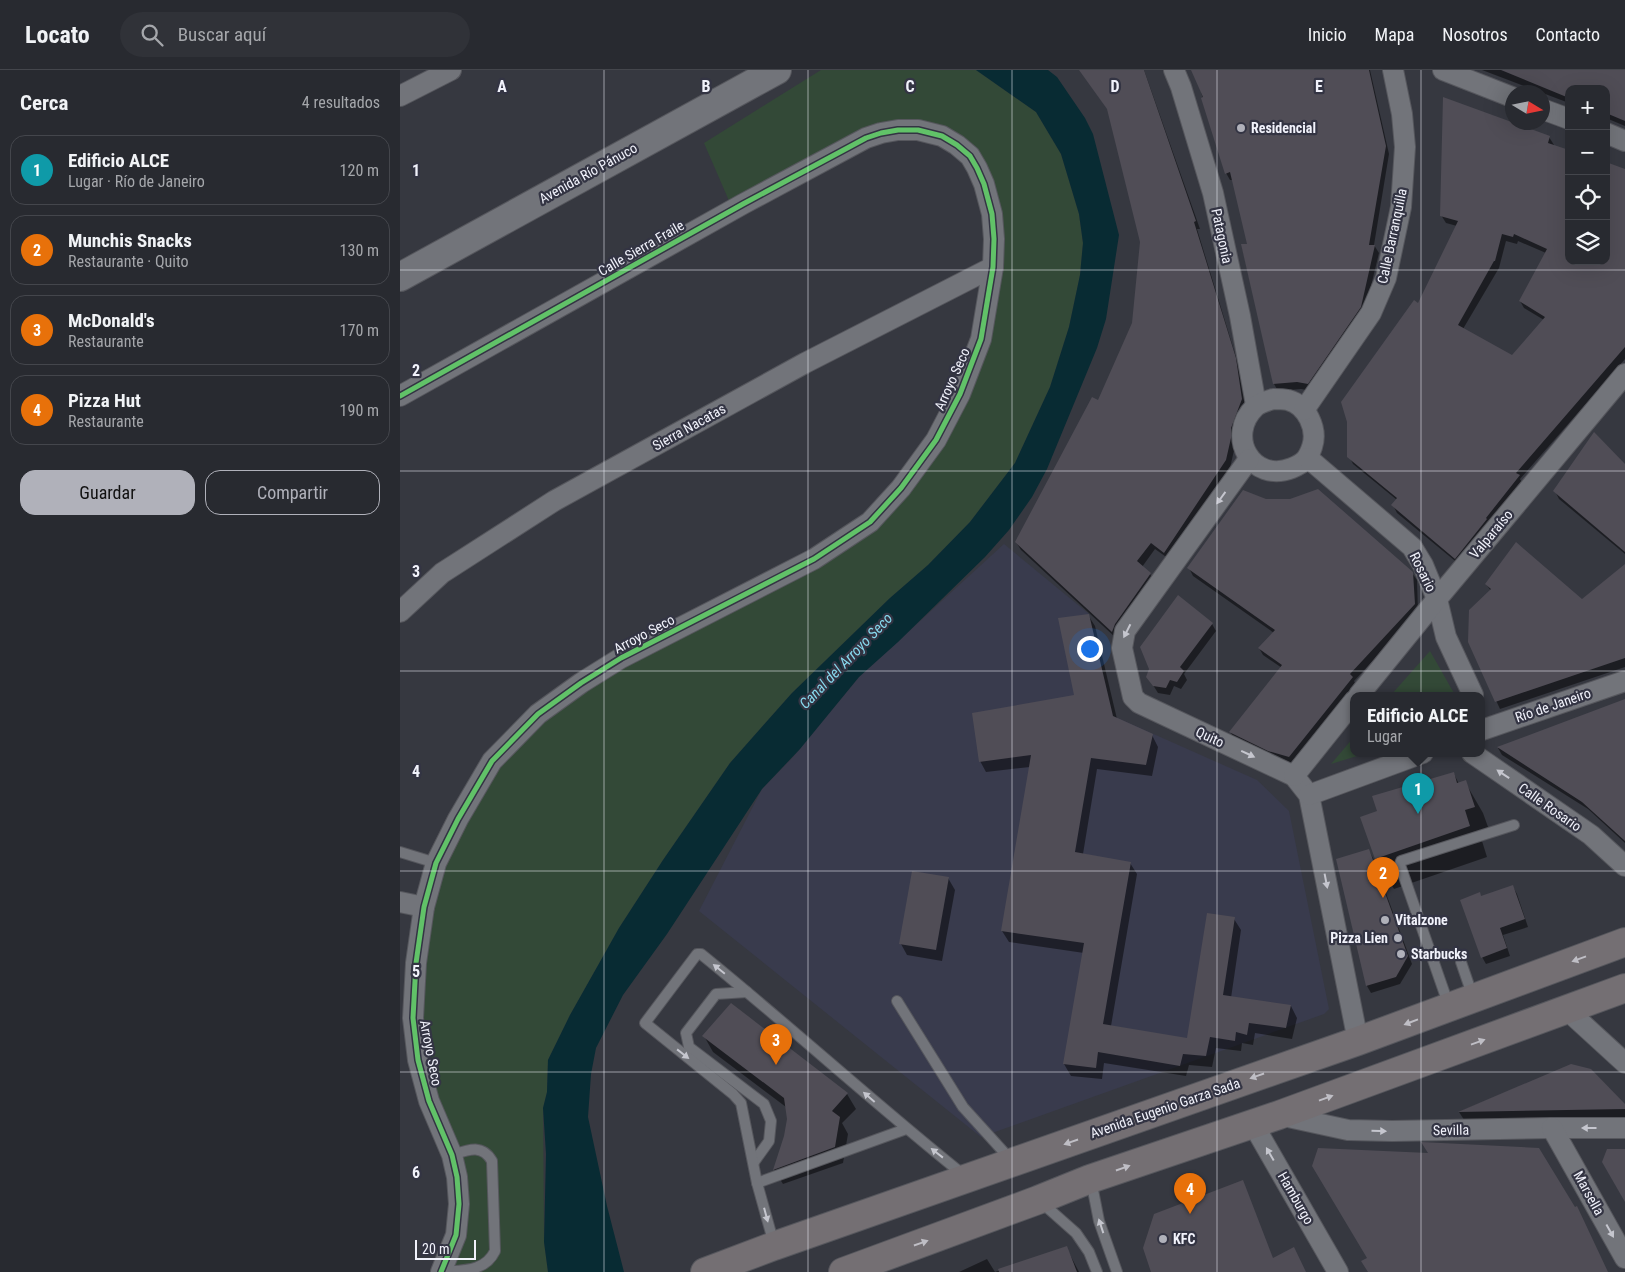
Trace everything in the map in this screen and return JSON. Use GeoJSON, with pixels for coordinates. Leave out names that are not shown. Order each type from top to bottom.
{"type":"FeatureCollection","features":[{"type":"Feature","properties":{"kind":"highway","name":"Avenida Eugenio Garza Sada"},"geometry":{"type":"LineString","coordinates":[[705,1272],[774,1246],[1358,1041],[1625,942]]}},
{"type":"Feature","properties":{"kind":"highway"},"geometry":{"type":"LineString","coordinates":[[849,1271],[884,1261],[1090,1179],[1279,1115],[1625,988]]}},
{"type":"Feature","properties":{"kind":"street"},"geometry":{"type":"LineString","coordinates":[[400,96],[451,70]]}},
{"type":"Feature","properties":{"kind":"street","name":"Avenida Río Pánuco"},"geometry":{"type":"LineString","coordinates":[[400,277],[777,70]]}},
{"type":"Feature","properties":{"kind":"street","name":"Patagonia"},"geometry":{"type":"LineString","coordinates":[[1174,70],[1182,87],[1213,193],[1240,316],[1256,405]]}},
{"type":"Feature","properties":{"kind":"street","name":"Calle Barranquilla"},"geometry":{"type":"LineString","coordinates":[[1304,410],[1371,314],[1386,278],[1401,207],[1405,147],[1402,114],[1393,70]]}},
{"type":"Feature","properties":{"kind":"street"},"geometry":{"type":"LineString","coordinates":[[1443,70],[1505,94]]}},
{"type":"Feature","properties":{"kind":"street"},"geometry":{"type":"LineString","coordinates":[[1550,112],[1565,118]]}},
{"type":"Feature","properties":{"kind":"street","name":"Arroyo Seco"},"geometry":{"type":"LineString","coordinates":[[441,1272],[456,1235],[459,1204],[457,1177],[452,1155],[429,1101],[418,1060],[412,1018],[416,964],[424,907],[436,863],[458,819],[492,761],[538,714],[581,683],[621,658],[814,559],[870,522],[901,488],[936,440],[960,394],[981,339],[993,267],[994,240],[992,214],[984,184],[970,156],[942,136],[918,130],[898,130]]}},
{"type":"Feature","properties":{"kind":"street","name":"Calle Sierra Fraile"},"geometry":{"type":"LineString","coordinates":[[400,396],[778,185],[866,138],[898,130]]}},
{"type":"Feature","properties":{"kind":"street"},"geometry":{"type":"LineString","coordinates":[[1610,135],[1625,141]]}},
{"type":"Feature","properties":{"kind":"street","name":"Sierra Nacatas"},"geometry":{"type":"LineString","coordinates":[[400,612],[442,573],[554,501],[805,364],[993,267]]}},
{"type":"Feature","properties":{"kind":"street","name":"Valparaíso"},"geometry":{"type":"LineString","coordinates":[[1361,692],[1625,374]]}},
{"type":"Feature","properties":{"kind":"street"},"geometry":{"type":"LineString","coordinates":[[1272,399],[1290,401],[1304,410],[1312,425],[1313,442],[1308,458],[1297,466],[1285,471],[1272,471],[1259,467],[1249,458],[1241,440],[1244,421],[1256,405],[1272,399]]}},
{"type":"Feature","properties":{"kind":"street","name":"Quito"},"geometry":{"type":"LineString","coordinates":[[1249,458],[1125,631],[1122,648],[1133,697],[1139,703],[1294,776],[1308,795],[1358,1041]]}},
{"type":"Feature","properties":{"kind":"street","name":"Rosario"},"geometry":{"type":"LineString","coordinates":[[1308,458],[1412,547],[1423,565],[1437,599],[1446,637],[1472,692]]}},
{"type":"Feature","properties":{"kind":"street","name":"Río de Janeiro"},"geometry":{"type":"LineString","coordinates":[[1485,725],[1625,681]]}},
{"type":"Feature","properties":{"kind":"street"},"geometry":{"type":"LineString","coordinates":[[1294,776],[1350,706]]}},
{"type":"Feature","properties":{"kind":"street"},"geometry":{"type":"LineString","coordinates":[[1308,795],[1412,757]]}},
{"type":"Feature","properties":{"kind":"street","name":"Calle Rosario"},"geometry":{"type":"LineString","coordinates":[[1478,757],[1591,835],[1625,866]]}},
{"type":"Feature","properties":{"kind":"street"},"geometry":{"type":"LineString","coordinates":[[400,902],[424,907]]}},
{"type":"Feature","properties":{"kind":"street"},"geometry":{"type":"LineString","coordinates":[[1566,1009],[1625,1063]]}},
{"type":"Feature","properties":{"kind":"street","name":"Sevilla"},"geometry":{"type":"LineString","coordinates":[[1279,1115],[1348,1130],[1625,1128]]}},
{"type":"Feature","properties":{"kind":"street","name":"Hamburgo"},"geometry":{"type":"LineString","coordinates":[[1253,1124],[1338,1272]]}},
{"type":"Feature","properties":{"kind":"street","name":"Marsella"},"geometry":{"type":"LineString","coordinates":[[1552,1128],[1625,1258]]}},
{"type":"Feature","properties":{"kind":"lane"},"geometry":{"type":"LineString","coordinates":[[1462,1002],[1400,864],[1403,859],[1514,825]]}},
{"type":"Feature","properties":{"kind":"lane"},"geometry":{"type":"LineString","coordinates":[[400,852],[436,863]]}},
{"type":"Feature","properties":{"kind":"lane"},"geometry":{"type":"LineString","coordinates":[[774,1246],[741,1103],[738,1098],[645,1023],[697,954],[701,954],[747,992],[906,1129],[968,1178]]}},
{"type":"Feature","properties":{"kind":"lane"},"geometry":{"type":"LineString","coordinates":[[1462,962],[1462,1002]]}},
{"type":"Feature","properties":{"kind":"lane"},"geometry":{"type":"LineString","coordinates":[[747,992],[716,994],[686,1033],[689,1047],[764,1104],[771,1121],[769,1141],[754,1162]]}},
{"type":"Feature","properties":{"kind":"lane"},"geometry":{"type":"LineString","coordinates":[[896,1001],[963,1107],[1013,1162]]}},
{"type":"Feature","properties":{"kind":"lane"},"geometry":{"type":"LineString","coordinates":[[758,1183],[906,1129]]}},
{"type":"Feature","properties":{"kind":"lane"},"geometry":{"type":"LineString","coordinates":[[441,1272],[483,1267],[491,1261],[495,1252],[492,1161],[488,1154],[481,1150],[470,1149],[452,1155]]}},
{"type":"Feature","properties":{"kind":"lane"},"geometry":{"type":"LineString","coordinates":[[1090,1179],[1099,1221],[1117,1272]]}},
{"type":"Feature","properties":{"kind":"lane"},"geometry":{"type":"LineString","coordinates":[[1038,1200],[1076,1233],[1089,1252],[1097,1272]]}},
{"type":"Feature","properties":{"kind":"shaded area"},"geometry":{"type":"Polygon","coordinates":[[[1004,544],[1089,614],[1113,716],[1257,780],[1289,811],[1329,1009],[1324,1014],[981,1137],[699,911],[762,789],[793,757],[859,677],[1004,544]]]}},
{"type":"Feature","properties":{"kind":"green space"},"geometry":{"type":"Polygon","coordinates":[[[821,70],[976,70],[1036,112],[1061,154],[1079,214],[1083,243],[1080,275],[1069,327],[1050,387],[1015,463],[970,522],[928,565],[890,598],[792,693],[730,763],[619,928],[570,1015],[548,1060],[547,1092],[543,1108],[544,1242],[548,1272],[441,1272],[459,1204],[428,1095],[417,985],[419,943],[464,810],[538,714],[870,522],[963,387],[994,239],[970,156],[898,130],[733,210],[704,143],[821,70]]]}},
{"type":"Feature","properties":{"kind":"green space"},"geometry":{"type":"Polygon","coordinates":[[[1430,651],[1453,692],[1394,692],[1430,651]]]}},
{"type":"Feature","properties":{"kind":"green space"},"geometry":{"type":"Polygon","coordinates":[[[1350,742],[1350,757],[1354,757],[1331,764],[1350,742]]]}},
{"type":"Feature","properties":{"kind":"water","name":"Canal del Arroyo Seco"},"geometry":{"type":"Polygon","coordinates":[[[976,70],[1048,70],[1057,77],[1085,118],[1093,134],[1119,235],[1106,319],[1097,348],[1047,469],[1032,497],[1009,530],[985,557],[898,642],[859,677],[800,749],[762,789],[667,934],[623,995],[596,1048],[591,1074],[588,1117],[607,1206],[624,1272],[548,1272],[544,1242],[546,1154],[543,1108],[547,1092],[548,1060],[570,1015],[619,928],[730,763],[792,693],[890,598],[928,565],[970,522],[1015,463],[1050,387],[1069,327],[1080,275],[1083,243],[1079,214],[1061,154],[1036,112],[976,70]]]}},
{"type":"Feature","properties":{"kind":"building"},"geometry":{"type":"Polygon","coordinates":[[[1079,70],[1144,70],[1196,221],[1194,222],[1236,358],[1242,399],[1231,428],[1231,438],[1226,460],[1164,553],[1151,543],[1137,561],[1151,573],[1115,624],[1112,632],[1015,542],[1092,397],[1098,400],[1132,323],[1140,242],[1107,109],[1079,70]]]}},
{"type":"Feature","properties":{"kind":"building"},"geometry":{"type":"Polygon","coordinates":[[[1191,70],[1369,70],[1386,146],[1369,245],[1375,245],[1361,307],[1308,384],[1297,382],[1273,384],[1241,244],[1247,244],[1230,172],[1225,174],[1201,98],[1203,97],[1191,70]]]}},
{"type":"Feature","properties":{"kind":"building"},"geometry":{"type":"Polygon","coordinates":[[[1501,70],[1625,70],[1625,121],[1610,115],[1610,85],[1565,85],[1565,96],[1550,90],[1550,85],[1537,85],[1501,70]]]}},
{"type":"Feature","properties":{"kind":"building"},"geometry":{"type":"Polygon","coordinates":[[[1443,97],[1505,120],[1505,130],[1534,130],[1550,136],[1548,143],[1565,149],[1565,265],[1610,265],[1610,163],[1625,169],[1625,347],[1516,473],[1520,475],[1455,559],[1391,505],[1397,498],[1347,457],[1347,422],[1341,402],[1414,300],[1418,303],[1458,221],[1440,216],[1443,97]],[[1502,234],[1495,261],[1458,325],[1512,355],[1545,317],[1519,301],[1547,249],[1514,234],[1513,237],[1502,234]]]}},
{"type":"Feature","properties":{"kind":"building"},"geometry":{"type":"Polygon","coordinates":[[[1594,432],[1625,464],[1625,552],[1553,491],[1594,432]]]}},
{"type":"Feature","properties":{"kind":"building"},"geometry":{"type":"Polygon","coordinates":[[[1318,489],[1413,572],[1415,604],[1350,674],[1353,677],[1289,757],[1268,751],[1229,732],[1282,665],[1258,648],[1275,630],[1187,568],[1243,490],[1266,499],[1290,499],[1318,489]]]}},
{"type":"Feature","properties":{"kind":"building"},"geometry":{"type":"Polygon","coordinates":[[[1516,542],[1582,599],[1625,564],[1625,658],[1495,702],[1468,642],[1469,610],[1491,589],[1485,584],[1516,542]]]}},
{"type":"Feature","properties":{"kind":"building"},"geometry":{"type":"Polygon","coordinates":[[[1178,595],[1213,623],[1180,667],[1184,671],[1177,682],[1170,680],[1166,688],[1153,686],[1146,677],[1149,669],[1140,647],[1178,595]]]}},
{"type":"Feature","properties":{"kind":"building"},"geometry":{"type":"Polygon","coordinates":[[[1089,614],[1113,716],[1153,734],[1146,765],[1091,758],[1075,852],[1131,862],[1103,1024],[1187,1038],[1207,913],[1235,917],[1223,995],[1291,1005],[1286,1028],[1249,1023],[1247,1035],[1236,1032],[1235,1041],[1210,1037],[1206,1056],[1183,1054],[1180,1066],[1098,1052],[1096,1068],[1063,1064],[1084,943],[1001,931],[1031,755],[979,762],[972,713],[1074,695],[1058,618],[1089,614]]]}},
{"type":"Feature","properties":{"kind":"building"},"geometry":{"type":"Polygon","coordinates":[[[1625,699],[1625,841],[1582,802],[1497,747],[1625,699]]]}},
{"type":"Feature","properties":{"kind":"building"},"geometry":{"type":"Polygon","coordinates":[[[1454,772],[1457,783],[1466,780],[1475,807],[1465,810],[1470,826],[1375,859],[1360,817],[1377,811],[1372,796],[1454,772]]]}},
{"type":"Feature","properties":{"kind":"building"},"geometry":{"type":"Polygon","coordinates":[[[1369,849],[1408,956],[1396,977],[1366,986],[1336,859],[1369,849]]]}},
{"type":"Feature","properties":{"kind":"building"},"geometry":{"type":"Polygon","coordinates":[[[912,871],[949,877],[936,950],[899,944],[912,871]]]}},
{"type":"Feature","properties":{"kind":"building"},"geometry":{"type":"Polygon","coordinates":[[[1513,885],[1525,919],[1500,928],[1507,948],[1481,958],[1460,900],[1480,892],[1481,896],[1513,885]]]}},
{"type":"Feature","properties":{"kind":"building"},"geometry":{"type":"Polygon","coordinates":[[[731,1003],[848,1093],[832,1111],[840,1117],[835,1147],[773,1170],[784,1136],[787,1119],[784,1098],[702,1036],[731,1003]]]}},
{"type":"Feature","properties":{"kind":"building"},"geometry":{"type":"Polygon","coordinates":[[[1571,1064],[1591,1069],[1625,1104],[1625,1109],[1458,1112],[1571,1064]]]}},
{"type":"Feature","properties":{"kind":"building"},"geometry":{"type":"Polygon","coordinates":[[[1421,1142],[1539,1148],[1575,1207],[1577,1206],[1608,1272],[1368,1272],[1361,1261],[1367,1258],[1312,1166],[1318,1148],[1428,1153],[1421,1142]]]}},
{"type":"Feature","properties":{"kind":"building"},"geometry":{"type":"Polygon","coordinates":[[[1607,1149],[1625,1149],[1625,1202],[1602,1162],[1607,1149]]]}},
{"type":"Feature","properties":{"kind":"building"},"geometry":{"type":"Polygon","coordinates":[[[1243,1180],[1273,1258],[1294,1247],[1306,1272],[1151,1272],[1143,1248],[1154,1214],[1243,1180]]]}},
{"type":"Feature","properties":{"kind":"building"},"geometry":{"type":"Polygon","coordinates":[[[1067,1246],[1077,1272],[999,1272],[998,1269],[1067,1246]]]}},
{"type":"Feature","properties":{"kind":"cycle path"},"geometry":{"type":"LineString","coordinates":[[400,396],[743,204],[866,138],[898,130],[918,130],[942,136],[970,156],[984,184],[992,214],[994,239],[993,267],[981,339],[960,394],[936,440],[901,488],[870,522],[814,559],[621,658],[581,683],[538,714],[492,761],[458,819],[436,863],[424,907],[416,963],[413,1018],[418,1060],[429,1101],[452,1155],[457,1177],[459,1204],[456,1235],[441,1272]]}},
{"type":"Feature","properties":{"kind":"place","name":"Residencial"},"geometry":{"type":"Point","coordinates":[1241,128]}},
{"type":"Feature","properties":{"kind":"place","name":"Edificio ALCE"},"geometry":{"type":"Point","coordinates":[1418,814]}},
{"type":"Feature","properties":{"kind":"place","name":"Munchis Snacks"},"geometry":{"type":"Point","coordinates":[1383,898]}},
{"type":"Feature","properties":{"kind":"place","name":"Vitalzone"},"geometry":{"type":"Point","coordinates":[1385,920]}},
{"type":"Feature","properties":{"kind":"place","name":"Pizza Lien"},"geometry":{"type":"Point","coordinates":[1398,938]}},
{"type":"Feature","properties":{"kind":"place","name":"Starbucks"},"geometry":{"type":"Point","coordinates":[1401,954]}},
{"type":"Feature","properties":{"kind":"place","name":"McDonald's"},"geometry":{"type":"Point","coordinates":[776,1065]}},
{"type":"Feature","properties":{"kind":"place","name":"Pizza Hut"},"geometry":{"type":"Point","coordinates":[1190,1214]}},
{"type":"Feature","properties":{"kind":"place","name":"KFC"},"geometry":{"type":"Point","coordinates":[1163,1239]}}]}
